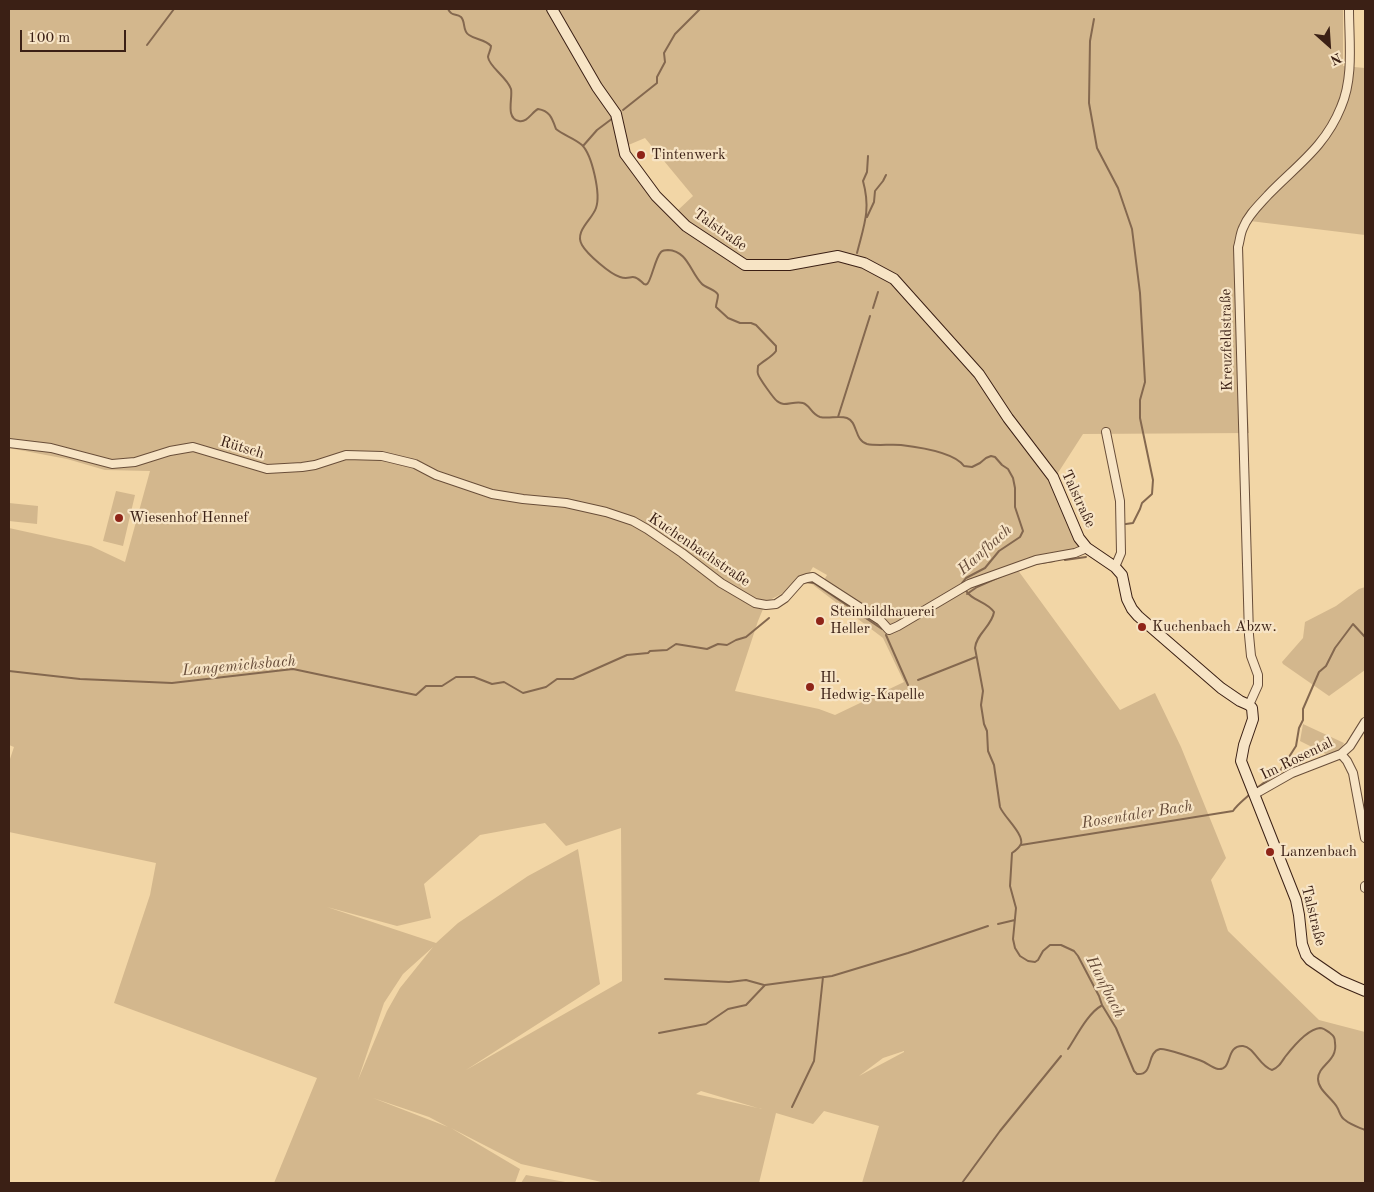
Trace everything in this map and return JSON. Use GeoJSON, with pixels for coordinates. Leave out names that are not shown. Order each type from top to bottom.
{"type":"FeatureCollection","features":[{"type":"Feature","properties":{"kind":"main road","name":"Talstraße"},"geometry":{"type":"LineString","coordinates":[[552,9],[597,86],[616,114],[625,154],[656,196],[686,226],[745,265],[789,265],[838,256],[864,263],[894,279],[979,374],[1008,418],[1053,477],[1079,538],[1087,548],[1115,567]]}},
{"type":"Feature","properties":{"kind":"main road"},"geometry":{"type":"LineString","coordinates":[[1115,567],[1122,575],[1127,599],[1138,616],[1221,688],[1240,701],[1249,704]]}},
{"type":"Feature","properties":{"kind":"main road","name":"Talstraße"},"geometry":{"type":"LineString","coordinates":[[1249,704],[1253,711],[1253,719],[1244,745],[1241,761],[1296,900],[1302,944],[1306,955],[1310,960],[1339,980],[1365,991]]}},
{"type":"Feature","properties":{"kind":"street","name":"Kreuzfeldstraße"},"geometry":{"type":"LineString","coordinates":[[1249,704],[1258,685],[1258,675],[1252,656],[1249,635],[1238,247],[1243,228],[1250,215],[1319,145],[1329,131],[1342,106],[1349,78],[1349,9]]}},
{"type":"Feature","properties":{"kind":"street"},"geometry":{"type":"LineString","coordinates":[[1106,432],[1120,501],[1121,553],[1115,567]]}},
{"type":"Feature","properties":{"kind":"street","name":"Rütsch"},"geometry":{"type":"LineString","coordinates":[[9,443],[52,448],[112,464],[135,462],[170,451],[193,447],[267,469],[308,466],[346,455],[382,456],[415,464],[436,475],[492,494],[523,499]]}},
{"type":"Feature","properties":{"kind":"street","name":"Kuchenbachstraße"},"geometry":{"type":"LineString","coordinates":[[523,499],[566,502],[633,521],[682,553],[722,583],[755,603],[766,606],[776,604],[785,598],[801,580],[813,577],[881,621],[889,630],[969,584],[1036,560],[1074,553],[1087,548]]}},
{"type":"Feature","properties":{"kind":"street","name":"Im Rosental"},"geometry":{"type":"LineString","coordinates":[[1255,794],[1292,773],[1341,754],[1350,746],[1365,722]]}},
{"type":"Feature","properties":{"kind":"street"},"geometry":{"type":"LineString","coordinates":[[1341,754],[1347,760],[1353,773],[1365,838]]}},
{"type":"Feature","properties":{"kind":"shaded area"},"geometry":{"type":"Polygon","coordinates":[[[9,9],[1343,9],[1343,66],[1365,68],[1365,235],[1250,221],[1243,242],[1245,365],[1249,433],[1083,434],[1056,476],[1088,545],[1017,569],[1120,710],[1155,693],[1181,747],[1226,858],[1211,880],[1228,931],[1319,1020],[1365,1032],[1365,1183],[862,1183],[879,1126],[824,1111],[813,1124],[776,1113],[759,1183],[606,1183],[521,1164],[451,1128],[520,1169],[515,1183],[274,1183],[317,1078],[114,1003],[150,895],[156,863],[9,832],[9,762],[14,747],[9,745],[9,528],[91,546],[125,562],[150,471],[105,470],[67,459],[9,448],[9,9]],[[645,138],[626,146],[627,153],[658,193],[677,211],[693,196],[645,138]],[[813,567],[810,572],[824,580],[827,575],[813,567]],[[800,575],[785,592],[766,602],[735,691],[819,709],[835,715],[904,682],[883,638],[800,575]],[[545,823],[480,835],[424,884],[431,918],[397,926],[327,907],[436,943],[458,923],[528,876],[578,849],[600,984],[466,1070],[622,981],[621,828],[566,846],[545,823]],[[433,947],[403,974],[384,1003],[358,1080],[387,1011],[400,988],[433,947]],[[904,1051],[883,1058],[859,1076],[904,1052],[904,1051]],[[701,1091],[696,1094],[758,1108],[701,1091]],[[373,1098],[448,1127],[429,1117],[373,1098]]]}},
{"type":"Feature","properties":{"kind":"shaded area","name":"Wiesenhof Hennef"},"geometry":{"type":"Polygon","coordinates":[[[116,491],[135,495],[123,546],[103,541],[116,491]]]}},
{"type":"Feature","properties":{"kind":"shaded area"},"geometry":{"type":"Polygon","coordinates":[[[9,503],[38,506],[37,524],[9,521],[9,503]]]}},
{"type":"Feature","properties":{"kind":"shaded area"},"geometry":{"type":"Polygon","coordinates":[[[1365,587],[1365,670],[1329,696],[1282,662],[1303,638],[1305,622],[1336,606],[1359,589],[1365,587]]]}},
{"type":"Feature","properties":{"kind":"shaded area"},"geometry":{"type":"Polygon","coordinates":[[[1303,724],[1344,743],[1341,749],[1330,756],[1300,741],[1303,724]]]}},
{"type":"Feature","properties":{"kind":"shaded area"},"geometry":{"type":"Polygon","coordinates":[[[526,1175],[571,1183],[521,1183],[526,1175]]]}},
{"type":"Feature","properties":{"kind":"waterway"},"geometry":{"type":"LineString","coordinates":[[147,45],[174,9]]}},
{"type":"Feature","properties":{"kind":"waterway","name":"Hanfbach"},"geometry":{"type":"LineString","coordinates":[[448,9],[451,13],[461,17],[467,33],[491,46],[488,56],[489,61],[506,80],[511,89],[510,107],[512,116],[522,121],[538,109],[545,111],[550,116],[556,129],[582,145],[586,150],[595,175],[597,202],[594,212],[582,230],[580,240],[585,249],[599,263],[620,277],[634,277],[646,284],[649,282],[661,252],[663,250],[675,251],[684,258],[702,284],[717,293],[716,307],[728,318],[740,323],[756,325],[776,346],[776,351],[758,366],[758,372],[764,384],[778,402],[784,404],[803,403],[820,417],[847,418],[853,423],[860,439],[867,444],[901,445],[926,449],[952,457],[964,466],[972,467],[991,456],[995,457],[1008,469],[1013,478],[1015,507],[1023,531],[1020,537],[999,551],[985,568],[966,578],[962,583],[963,585]]}},
{"type":"Feature","properties":{"kind":"waterway"},"geometry":{"type":"LineString","coordinates":[[623,110],[657,83],[657,77],[665,62],[664,53],[675,34],[700,9]]}},
{"type":"Feature","properties":{"kind":"waterway"},"geometry":{"type":"LineString","coordinates":[[1094,19],[1090,41],[1089,103],[1097,148],[1118,188],[1132,229],[1140,293],[1145,382],[1140,400],[1140,418],[1153,480],[1152,494],[1142,503],[1133,523],[1126,524]]}},
{"type":"Feature","properties":{"kind":"waterway"},"geometry":{"type":"LineString","coordinates":[[583,146],[597,130],[613,118]]}},
{"type":"Feature","properties":{"kind":"waterway"},"geometry":{"type":"LineString","coordinates":[[857,253],[866,217],[863,181],[867,172],[868,156]]}},
{"type":"Feature","properties":{"kind":"waterway"},"geometry":{"type":"LineString","coordinates":[[867,217],[874,202],[875,191],[886,175]]}},
{"type":"Feature","properties":{"kind":"waterway"},"geometry":{"type":"LineString","coordinates":[[873,308],[878,292]]}},
{"type":"Feature","properties":{"kind":"waterway"},"geometry":{"type":"LineString","coordinates":[[838,417],[870,316]]}},
{"type":"Feature","properties":{"kind":"waterway"},"geometry":{"type":"LineString","coordinates":[[1065,560],[1086,557]]}},
{"type":"Feature","properties":{"kind":"waterway"},"geometry":{"type":"LineString","coordinates":[[1034,564],[1054,561]]}},
{"type":"Feature","properties":{"kind":"waterway"},"geometry":{"type":"LineString","coordinates":[[967,594],[977,587],[1004,575]]}},
{"type":"Feature","properties":{"kind":"waterway","name":"Langemichsbach"},"geometry":{"type":"LineString","coordinates":[[805,582],[814,583],[882,629]]}},
{"type":"Feature","properties":{"kind":"waterway","name":"Hanfbach"},"geometry":{"type":"LineString","coordinates":[[965,589],[971,596],[987,605],[994,612],[990,622],[978,638],[975,648],[983,691],[981,705],[987,731],[988,751],[994,765],[1000,807],[1020,835],[1021,840],[1021,844],[1012,853],[1010,886],[1016,908],[1013,939],[1015,948],[1020,956],[1028,961],[1035,962],[1050,945],[1061,945],[1074,951],[1116,1028],[1137,1074],[1142,1074],[1146,1071],[1153,1054],[1160,1049],[1204,1062],[1218,1069],[1223,1069],[1234,1049],[1243,1046],[1247,1047],[1264,1065],[1272,1070],[1279,1065],[1305,1035],[1315,1029],[1324,1029],[1334,1037],[1335,1049],[1331,1059],[1319,1074],[1320,1087],[1335,1104],[1343,1119],[1365,1130]]}},
{"type":"Feature","properties":{"kind":"waterway","name":"Langemichsbach"},"geometry":{"type":"LineString","coordinates":[[9,671],[80,679],[172,683],[293,669],[416,695],[426,686],[442,686],[456,677],[474,677],[492,684],[504,682],[523,693],[546,687],[557,679],[573,679],[627,655],[667,650],[676,644],[707,649],[718,644],[727,645],[746,637],[769,618]]}},
{"type":"Feature","properties":{"kind":"waterway","name":"Rosentaler Bach"},"geometry":{"type":"LineString","coordinates":[[1258,787],[1280,771],[1296,746],[1299,728],[1303,720],[1303,709],[1319,672],[1326,666],[1335,648],[1353,624],[1365,637]]}},
{"type":"Feature","properties":{"kind":"waterway","name":"Langemichsbach"},"geometry":{"type":"LineString","coordinates":[[886,635],[908,685]]}},
{"type":"Feature","properties":{"kind":"waterway","name":"Langemichsbach"},"geometry":{"type":"LineString","coordinates":[[918,680],[976,657]]}},
{"type":"Feature","properties":{"kind":"waterway","name":"Rosentaler Bach"},"geometry":{"type":"LineString","coordinates":[[1021,845],[1233,811],[1250,794]]}},
{"type":"Feature","properties":{"kind":"waterway"},"geometry":{"type":"LineString","coordinates":[[998,924],[1015,920]]}},
{"type":"Feature","properties":{"kind":"waterway"},"geometry":{"type":"LineString","coordinates":[[659,1033],[706,1024],[728,1009],[746,1005],[765,985],[832,976],[988,926]]}},
{"type":"Feature","properties":{"kind":"waterway"},"geometry":{"type":"LineString","coordinates":[[792,1107],[814,1061],[823,977]]}},
{"type":"Feature","properties":{"kind":"waterway"},"geometry":{"type":"LineString","coordinates":[[665,979],[729,982],[746,980],[764,985]]}},
{"type":"Feature","properties":{"kind":"waterway"},"geometry":{"type":"LineString","coordinates":[[1068,1049],[1087,1020],[1101,1006]]}},
{"type":"Feature","properties":{"kind":"waterway"},"geometry":{"type":"LineString","coordinates":[[962,1183],[1000,1131],[1061,1056]]}},
{"type":"Feature","properties":{"kind":"place","name":"Tintenwerk"},"geometry":{"type":"Point","coordinates":[641,155]}},
{"type":"Feature","properties":{"kind":"place","name":"Wiesenhof Hennef"},"geometry":{"type":"Point","coordinates":[119,518]}},
{"type":"Feature","properties":{"kind":"place","name":"Steinbildhauerei Heller"},"geometry":{"type":"Point","coordinates":[820,621]}},
{"type":"Feature","properties":{"kind":"place","name":"Kuchenbach Abzw."},"geometry":{"type":"Point","coordinates":[1142,627]}},
{"type":"Feature","properties":{"kind":"place","name":"Hl. Hedwig-Kapelle"},"geometry":{"type":"Point","coordinates":[810,687]}},
{"type":"Feature","properties":{"kind":"place","name":"Lanzenbach"},"geometry":{"type":"Point","coordinates":[1270,852]}}]}
